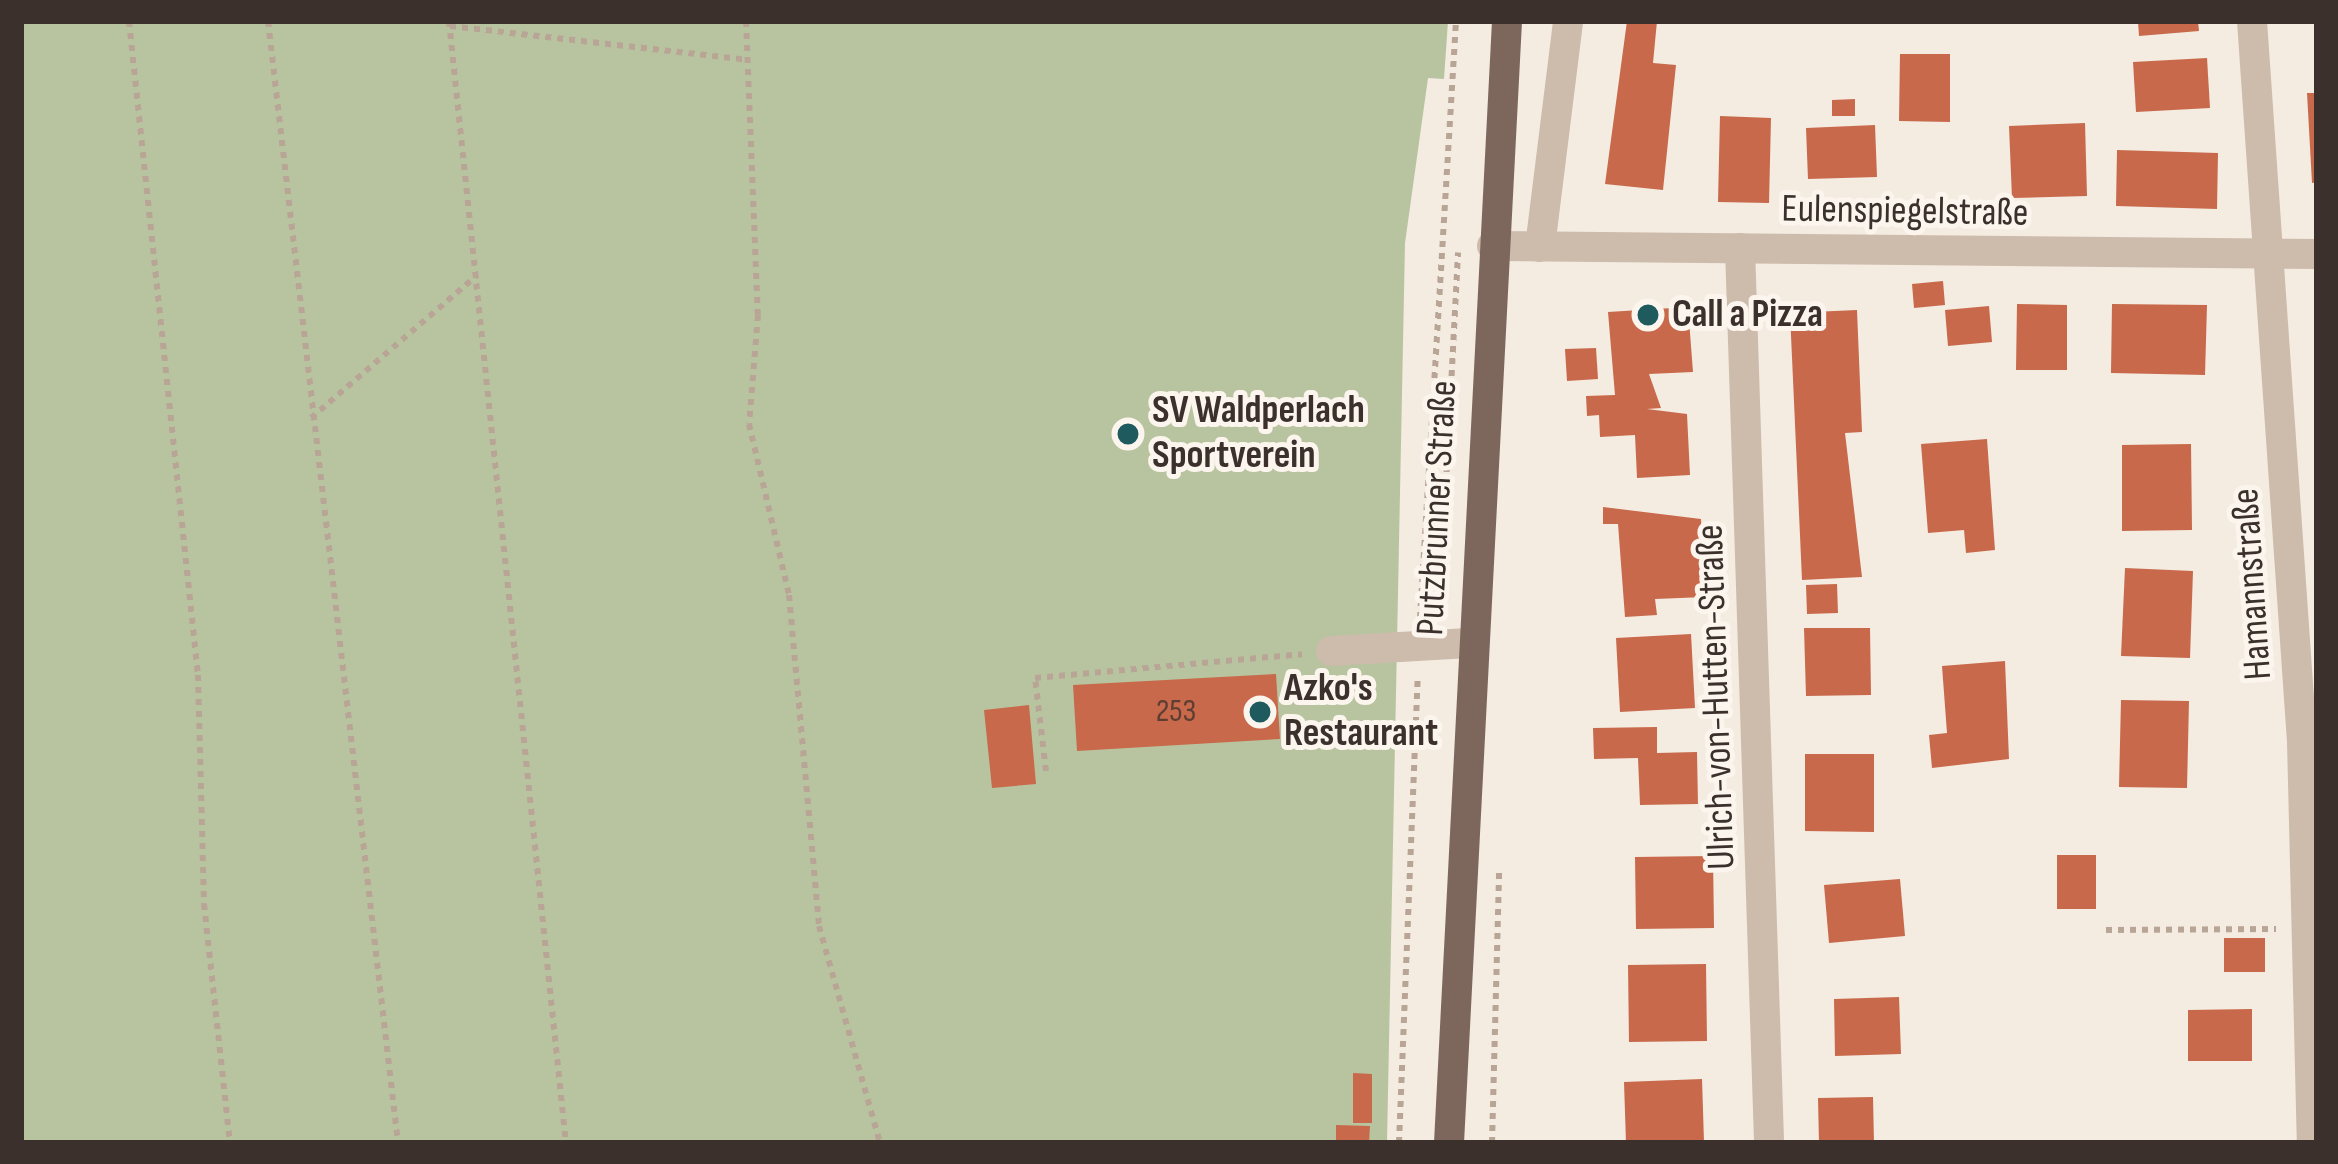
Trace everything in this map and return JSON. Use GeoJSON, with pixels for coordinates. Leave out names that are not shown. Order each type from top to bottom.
{"type":"FeatureCollection","features":[{"type":"Feature","properties":{"kind":"main road","name":"Putzbrunner Straße"},"geometry":{"type":"LineString","coordinates":[[1449,1143],[1469,643],[1507,21]]}},
{"type":"Feature","properties":{"kind":"street"},"geometry":{"type":"LineString","coordinates":[[1540,247],[1568,21]]}},
{"type":"Feature","properties":{"kind":"street","name":"Hamannstraße"},"geometry":{"type":"LineString","coordinates":[[2252,21],[2310,739],[2307,929],[2312,1143]]}},
{"type":"Feature","properties":{"kind":"street","name":"Eulenspiegelstraße"},"geometry":{"type":"LineString","coordinates":[[1492,246],[2317,254]]}},
{"type":"Feature","properties":{"kind":"street","name":"Ulrich-von-Hutten-Straße"},"geometry":{"type":"LineString","coordinates":[[1740,248],[1769,1143]]}},
{"type":"Feature","properties":{"kind":"street"},"geometry":{"type":"LineString","coordinates":[[1331,651],[1469,643]]}},
{"type":"Feature","properties":{"kind":"path"},"geometry":{"type":"LineString","coordinates":[[129,21],[198,674],[205,904],[230,1143]]}},
{"type":"Feature","properties":{"kind":"path"},"geometry":{"type":"LineString","coordinates":[[268,21],[398,1143]]}},
{"type":"Feature","properties":{"kind":"path"},"geometry":{"type":"LineString","coordinates":[[746,21],[758,316],[749,424],[789,596],[819,926],[880,1143]]}},
{"type":"Feature","properties":{"kind":"path"},"geometry":{"type":"LineString","coordinates":[[1399,1143],[1433,265],[1456,21]]}},
{"type":"Feature","properties":{"kind":"path"},"geometry":{"type":"LineString","coordinates":[[566,1143],[449,23],[747,60]]}},
{"type":"Feature","properties":{"kind":"path"},"geometry":{"type":"LineString","coordinates":[[311,418],[477,275]]}},
{"type":"Feature","properties":{"kind":"path"},"geometry":{"type":"LineString","coordinates":[[1046,771],[1034,678],[1331,651]]}},
{"type":"Feature","properties":{"kind":"path"},"geometry":{"type":"LineString","coordinates":[[2106,930],[2307,929]]}},
{"type":"Feature","properties":{"kind":"green space"},"geometry":{"type":"Polygon","coordinates":[[[21,21],[1448,21],[1444,79],[1428,78],[1405,243],[1387,1143],[21,1143],[21,21]]]}},
{"type":"Feature","properties":{"kind":"building"},"geometry":{"type":"Polygon","coordinates":[[[1627,21],[1657,21],[1653,63],[1676,65],[1663,190],[1605,184],[1627,21]]]}},
{"type":"Feature","properties":{"kind":"building"},"geometry":{"type":"Polygon","coordinates":[[[2138,21],[2198,21],[2199,31],[2139,36],[2138,21]]]}},
{"type":"Feature","properties":{"kind":"building"},"geometry":{"type":"Polygon","coordinates":[[[1900,54],[1950,54],[1950,122],[1899,121],[1900,54]]]}},
{"type":"Feature","properties":{"kind":"building"},"geometry":{"type":"Polygon","coordinates":[[[2207,58],[2210,108],[2136,112],[2133,62],[2207,58]]]}},
{"type":"Feature","properties":{"kind":"building"},"geometry":{"type":"Polygon","coordinates":[[[2307,93],[2317,93],[2317,182],[2312,183],[2307,93]]]}},
{"type":"Feature","properties":{"kind":"building"},"geometry":{"type":"Polygon","coordinates":[[[1855,99],[1855,116],[1832,116],[1832,100],[1855,99]]]}},
{"type":"Feature","properties":{"kind":"building"},"geometry":{"type":"Polygon","coordinates":[[[1720,116],[1771,118],[1769,203],[1718,202],[1720,116]]]}},
{"type":"Feature","properties":{"kind":"building"},"geometry":{"type":"Polygon","coordinates":[[[2085,123],[2087,196],[2012,198],[2009,126],[2085,123]]]}},
{"type":"Feature","properties":{"kind":"building"},"geometry":{"type":"Polygon","coordinates":[[[1875,125],[1877,177],[1808,179],[1806,128],[1875,125]]]}},
{"type":"Feature","properties":{"kind":"building"},"geometry":{"type":"Polygon","coordinates":[[[2117,150],[2218,153],[2217,209],[2116,206],[2117,150]]]}},
{"type":"Feature","properties":{"kind":"building"},"geometry":{"type":"Polygon","coordinates":[[[1943,281],[1945,305],[1914,308],[1912,284],[1943,281]]]}},
{"type":"Feature","properties":{"kind":"building"},"geometry":{"type":"Polygon","coordinates":[[[2017,304],[2067,305],[2067,370],[2016,370],[2017,304]]]}},
{"type":"Feature","properties":{"kind":"building"},"geometry":{"type":"Polygon","coordinates":[[[2112,304],[2207,305],[2205,375],[2111,373],[2112,304]]]}},
{"type":"Feature","properties":{"kind":"building"},"geometry":{"type":"Polygon","coordinates":[[[1989,306],[1992,342],[1948,346],[1945,310],[1989,306]]]}},
{"type":"Feature","properties":{"kind":"building"},"geometry":{"type":"Polygon","coordinates":[[[1688,307],[1693,372],[1649,374],[1661,408],[1647,409],[1687,414],[1690,475],[1637,478],[1635,435],[1600,437],[1599,415],[1587,416],[1586,396],[1615,395],[1608,312],[1688,307]]]}},
{"type":"Feature","properties":{"kind":"building"},"geometry":{"type":"Polygon","coordinates":[[[1857,310],[1862,432],[1845,433],[1862,577],[1802,580],[1790,313],[1857,310]]]}},
{"type":"Feature","properties":{"kind":"building"},"geometry":{"type":"Polygon","coordinates":[[[1596,348],[1598,379],[1567,381],[1565,349],[1596,348]]]}},
{"type":"Feature","properties":{"kind":"building"},"geometry":{"type":"Polygon","coordinates":[[[1987,439],[1995,550],[1966,553],[1964,530],[1928,533],[1921,444],[1987,439]]]}},
{"type":"Feature","properties":{"kind":"building"},"geometry":{"type":"Polygon","coordinates":[[[2191,444],[2192,530],[2122,531],[2122,445],[2191,444]]]}},
{"type":"Feature","properties":{"kind":"building"},"geometry":{"type":"Polygon","coordinates":[[[1603,507],[1701,519],[1705,597],[1655,599],[1657,615],[1625,617],[1618,524],[1603,524],[1603,507]]]}},
{"type":"Feature","properties":{"kind":"building"},"geometry":{"type":"Polygon","coordinates":[[[2125,568],[2193,571],[2190,658],[2121,656],[2125,568]]]}},
{"type":"Feature","properties":{"kind":"building"},"geometry":{"type":"Polygon","coordinates":[[[1837,584],[1838,613],[1807,614],[1806,585],[1837,584]]]}},
{"type":"Feature","properties":{"kind":"building"},"geometry":{"type":"Polygon","coordinates":[[[1804,628],[1870,628],[1871,695],[1806,696],[1804,628]]]}},
{"type":"Feature","properties":{"kind":"building"},"geometry":{"type":"Polygon","coordinates":[[[1691,634],[1695,708],[1620,712],[1616,638],[1691,634]]]}},
{"type":"Feature","properties":{"kind":"building"},"geometry":{"type":"Polygon","coordinates":[[[2005,661],[2009,759],[1932,768],[1929,735],[1947,733],[1942,666],[2005,661]]]}},
{"type":"Feature","properties":{"kind":"building"},"geometry":{"type":"Polygon","coordinates":[[[1276,674],[1280,739],[1077,751],[1073,685],[1276,674]]]}},
{"type":"Feature","properties":{"kind":"building"},"geometry":{"type":"Polygon","coordinates":[[[2121,700],[2189,701],[2187,788],[2119,787],[2121,700]]]}},
{"type":"Feature","properties":{"kind":"building"},"geometry":{"type":"Polygon","coordinates":[[[1029,705],[1036,784],[992,788],[984,710],[1029,705]]]}},
{"type":"Feature","properties":{"kind":"building"},"geometry":{"type":"Polygon","coordinates":[[[1657,727],[1657,753],[1697,752],[1698,804],[1640,805],[1638,758],[1594,759],[1593,728],[1657,727]]]}},
{"type":"Feature","properties":{"kind":"building"},"geometry":{"type":"Polygon","coordinates":[[[1805,754],[1874,754],[1874,832],[1805,831],[1805,754]]]}},
{"type":"Feature","properties":{"kind":"building"},"geometry":{"type":"Polygon","coordinates":[[[2057,855],[2096,855],[2096,909],[2057,909],[2057,855]]]}},
{"type":"Feature","properties":{"kind":"building"},"geometry":{"type":"Polygon","coordinates":[[[1713,856],[1714,928],[1636,929],[1635,857],[1713,856]]]}},
{"type":"Feature","properties":{"kind":"building"},"geometry":{"type":"Polygon","coordinates":[[[1900,879],[1905,936],[1829,943],[1824,885],[1900,879]]]}},
{"type":"Feature","properties":{"kind":"building"},"geometry":{"type":"Polygon","coordinates":[[[2224,938],[2265,938],[2265,972],[2224,972],[2224,938]]]}},
{"type":"Feature","properties":{"kind":"building"},"geometry":{"type":"Polygon","coordinates":[[[1706,964],[1707,1041],[1629,1042],[1628,965],[1706,964]]]}},
{"type":"Feature","properties":{"kind":"building"},"geometry":{"type":"Polygon","coordinates":[[[1899,997],[1901,1054],[1835,1056],[1834,999],[1899,997]]]}},
{"type":"Feature","properties":{"kind":"building"},"geometry":{"type":"Polygon","coordinates":[[[2252,1009],[2252,1061],[2188,1061],[2188,1010],[2252,1009]]]}},
{"type":"Feature","properties":{"kind":"building"},"geometry":{"type":"Polygon","coordinates":[[[1353,1073],[1372,1074],[1372,1123],[1353,1123],[1353,1073]]]}},
{"type":"Feature","properties":{"kind":"building"},"geometry":{"type":"Polygon","coordinates":[[[1702,1079],[1704,1142],[1626,1143],[1624,1082],[1702,1079]]]}},
{"type":"Feature","properties":{"kind":"building"},"geometry":{"type":"Polygon","coordinates":[[[1873,1097],[1874,1143],[1819,1143],[1818,1098],[1873,1097]]]}},
{"type":"Feature","properties":{"kind":"building"},"geometry":{"type":"Polygon","coordinates":[[[1336,1125],[1370,1126],[1369,1143],[1336,1143],[1336,1125]]]}},
{"type":"Feature","properties":{"kind":"place","name":"Call a Pizza"},"geometry":{"type":"Point","coordinates":[1648,315]}},
{"type":"Feature","properties":{"kind":"place","name":"SV Waldperlach Sportverein"},"geometry":{"type":"Point","coordinates":[1128,434]}},
{"type":"Feature","properties":{"kind":"place","name":"Azko's Restaurant"},"geometry":{"type":"Point","coordinates":[1260,712]}}]}
